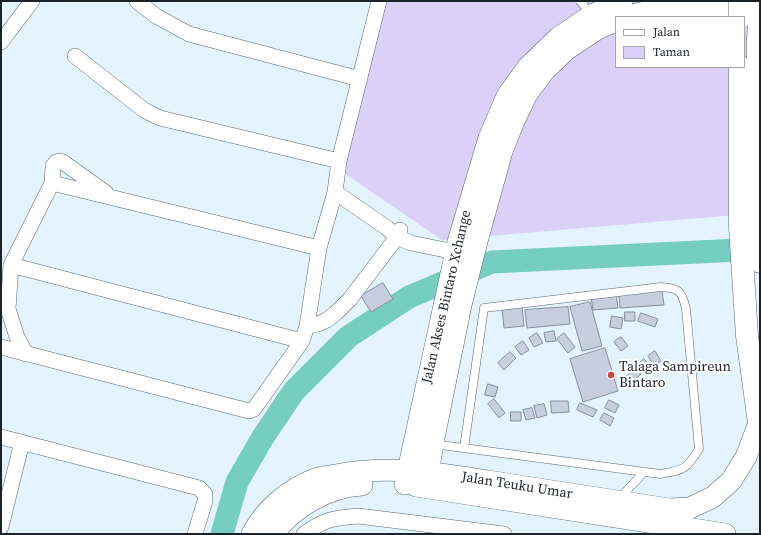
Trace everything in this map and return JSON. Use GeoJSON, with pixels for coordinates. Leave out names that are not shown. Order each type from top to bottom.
{"type":"FeatureCollection","features":[{"type":"Feature","properties":{"kind":"highway"},"geometry":{"type":"LineString","coordinates":[[740,1],[740,16]]}},
{"type":"Feature","properties":{"kind":"highway"},"geometry":{"type":"LineString","coordinates":[[759,423],[747,336],[743,280],[749,228],[760,1]]}},
{"type":"Feature","properties":{"kind":"highway"},"geometry":{"type":"LineString","coordinates":[[740,68],[749,228],[760,262]]}},
{"type":"Feature","properties":{"kind":"main road","name":"Jalan Akses Bintaro Xchange"},"geometry":{"type":"LineString","coordinates":[[406,478],[452,306],[490,138],[507,96],[528,67],[558,38],[622,1]]}},
{"type":"Feature","properties":{"kind":"main road"},"geometry":{"type":"LineString","coordinates":[[630,16],[664,7],[760,13]]}},
{"type":"Feature","properties":{"kind":"main road","name":"Jalan Akses Bintaro Xchange"},"geometry":{"type":"LineString","coordinates":[[427,480],[452,306]]}},
{"type":"Feature","properties":{"kind":"main road","name":"Jalan Teuku Umar"},"geometry":{"type":"LineString","coordinates":[[252,534],[270,508],[291,491],[315,479],[357,471],[406,478],[617,501],[669,509],[690,508],[713,497],[731,481],[746,457],[759,423]]}},
{"type":"Feature","properties":{"kind":"main road","name":"Jalan Teuku Umar"},"geometry":{"type":"LineString","coordinates":[[273,534],[294,512],[319,496],[338,489],[406,478]]}},
{"type":"Feature","properties":{"kind":"main road","name":"Jalan Teuku Umar"},"geometry":{"type":"LineString","coordinates":[[427,480],[725,534]]}},
{"type":"Feature","properties":{"kind":"street"},"geometry":{"type":"LineString","coordinates":[[1,42],[32,1]]}},
{"type":"Feature","properties":{"kind":"street"},"geometry":{"type":"LineString","coordinates":[[137,1],[156,16],[189,34],[360,79]]}},
{"type":"Feature","properties":{"kind":"street"},"geometry":{"type":"LineString","coordinates":[[1,347],[248,411],[254,409],[302,340],[307,326],[320,248],[335,192],[339,162],[378,1]]}},
{"type":"Feature","properties":{"kind":"street"},"geometry":{"type":"LineString","coordinates":[[75,56],[144,110],[160,118],[339,162]]}},
{"type":"Feature","properties":{"kind":"street"},"geometry":{"type":"LineString","coordinates":[[26,354],[17,337],[8,309],[11,265],[52,183],[53,166],[56,162],[63,162],[110,196]]}},
{"type":"Feature","properties":{"kind":"street"},"geometry":{"type":"LineString","coordinates":[[52,183],[320,248]]}},
{"type":"Feature","properties":{"kind":"street"},"geometry":{"type":"LineString","coordinates":[[335,192],[411,243],[465,252]]}},
{"type":"Feature","properties":{"kind":"street"},"geometry":{"type":"LineString","coordinates":[[307,326],[318,324],[327,320],[350,299],[395,232]]}},
{"type":"Feature","properties":{"kind":"street"},"geometry":{"type":"LineString","coordinates":[[11,265],[302,340]]}},
{"type":"Feature","properties":{"kind":"street"},"geometry":{"type":"LineString","coordinates":[[1,437],[199,488],[205,494],[205,501],[195,534]]}},
{"type":"Feature","properties":{"kind":"street"},"geometry":{"type":"LineString","coordinates":[[1,527],[22,442]]}},
{"type":"Feature","properties":{"kind":"street"},"geometry":{"type":"LineString","coordinates":[[304,534],[317,525],[334,518],[358,516],[504,534]]}},
{"type":"Feature","properties":{"kind":"lane"},"geometry":{"type":"LineString","coordinates":[[433,444],[660,474],[680,470],[690,463],[699,449],[686,309],[684,299],[679,291],[673,288],[661,287],[484,308],[464,448]]}},
{"type":"Feature","properties":{"kind":"lane"},"geometry":{"type":"LineString","coordinates":[[617,501],[644,472]]}},
{"type":"Feature","properties":{"kind":"green space"},"geometry":{"type":"Polygon","coordinates":[[[385,1],[760,1],[760,213],[442,240],[341,171],[385,1]]]}},
{"type":"Feature","properties":{"kind":"building"},"geometry":{"type":"Polygon","coordinates":[[[383,283],[393,299],[371,312],[361,296],[383,283]]]}},
{"type":"Feature","properties":{"kind":"building"},"geometry":{"type":"Polygon","coordinates":[[[662,291],[664,305],[620,308],[619,294],[662,291]]]}},
{"type":"Feature","properties":{"kind":"building"},"geometry":{"type":"Polygon","coordinates":[[[616,294],[618,308],[593,310],[591,297],[616,294]]]}},
{"type":"Feature","properties":{"kind":"building"},"geometry":{"type":"Polygon","coordinates":[[[590,302],[602,346],[582,351],[570,307],[590,302]]]}},
{"type":"Feature","properties":{"kind":"building"},"geometry":{"type":"Polygon","coordinates":[[[522,307],[524,326],[504,328],[502,308],[522,307]]]}},
{"type":"Feature","properties":{"kind":"building"},"geometry":{"type":"Polygon","coordinates":[[[568,307],[570,324],[527,328],[525,310],[568,307]]]}},
{"type":"Feature","properties":{"kind":"building"},"geometry":{"type":"Polygon","coordinates":[[[625,312],[635,312],[635,321],[625,321],[625,312]]]}},
{"type":"Feature","properties":{"kind":"building"},"geometry":{"type":"Polygon","coordinates":[[[641,313],[658,319],[655,327],[638,321],[641,313]]]}},
{"type":"Feature","properties":{"kind":"building"},"geometry":{"type":"Polygon","coordinates":[[[612,316],[623,318],[621,329],[610,327],[612,316]]]}},
{"type":"Feature","properties":{"kind":"building"},"geometry":{"type":"Polygon","coordinates":[[[554,331],[556,341],[546,342],[544,333],[554,331]]]}},
{"type":"Feature","properties":{"kind":"building"},"geometry":{"type":"Polygon","coordinates":[[[537,333],[543,343],[534,347],[529,338],[537,333]]]}},
{"type":"Feature","properties":{"kind":"building"},"geometry":{"type":"Polygon","coordinates":[[[564,333],[575,347],[568,353],[557,339],[564,333]]]}},
{"type":"Feature","properties":{"kind":"building"},"geometry":{"type":"Polygon","coordinates":[[[621,337],[628,346],[621,351],[614,342],[621,337]]]}},
{"type":"Feature","properties":{"kind":"building"},"geometry":{"type":"Polygon","coordinates":[[[523,341],[529,350],[521,355],[515,347],[523,341]]]}},
{"type":"Feature","properties":{"kind":"building"},"geometry":{"type":"Polygon","coordinates":[[[605,348],[618,391],[583,402],[570,359],[605,348]]]}},
{"type":"Feature","properties":{"kind":"building"},"geometry":{"type":"Polygon","coordinates":[[[655,351],[661,361],[654,366],[648,356],[655,351]]]}},
{"type":"Feature","properties":{"kind":"building"},"geometry":{"type":"Polygon","coordinates":[[[510,352],[516,358],[504,370],[498,363],[510,352]]]}},
{"type":"Feature","properties":{"kind":"building"},"geometry":{"type":"Polygon","coordinates":[[[644,359],[652,367],[646,374],[637,365],[644,359]]]}},
{"type":"Feature","properties":{"kind":"building"},"geometry":{"type":"Polygon","coordinates":[[[636,368],[641,374],[629,385],[624,379],[636,368]]]}},
{"type":"Feature","properties":{"kind":"building"},"geometry":{"type":"Polygon","coordinates":[[[488,384],[498,387],[495,397],[485,395],[488,384]]]}},
{"type":"Feature","properties":{"kind":"building"},"geometry":{"type":"Polygon","coordinates":[[[494,399],[505,413],[499,418],[488,404],[494,399]]]}},
{"type":"Feature","properties":{"kind":"building"},"geometry":{"type":"Polygon","coordinates":[[[609,400],[619,405],[615,413],[605,408],[609,400]]]}},
{"type":"Feature","properties":{"kind":"building"},"geometry":{"type":"Polygon","coordinates":[[[551,401],[568,401],[569,412],[552,413],[551,401]]]}},
{"type":"Feature","properties":{"kind":"building"},"geometry":{"type":"Polygon","coordinates":[[[580,403],[597,410],[593,417],[577,410],[580,403]]]}},
{"type":"Feature","properties":{"kind":"building"},"geometry":{"type":"Polygon","coordinates":[[[544,404],[547,415],[537,418],[534,406],[544,404]]]}},
{"type":"Feature","properties":{"kind":"building"},"geometry":{"type":"Polygon","coordinates":[[[532,408],[535,418],[526,420],[523,410],[532,408]]]}},
{"type":"Feature","properties":{"kind":"building"},"geometry":{"type":"Polygon","coordinates":[[[511,412],[521,412],[521,421],[511,421],[511,412]]]}},
{"type":"Feature","properties":{"kind":"building"},"geometry":{"type":"Polygon","coordinates":[[[604,413],[614,418],[610,426],[600,420],[604,413]]]}},
{"type":"Feature","properties":{"kind":"waterway"},"geometry":{"type":"LineString","coordinates":[[222,534],[237,482],[263,437],[294,391],[348,337],[409,297],[492,262],[760,249]]}},
{"type":"Feature","properties":{"kind":"place","name":"Talaga Sampireun Bintaro"},"geometry":{"type":"Point","coordinates":[611,375]}}]}
